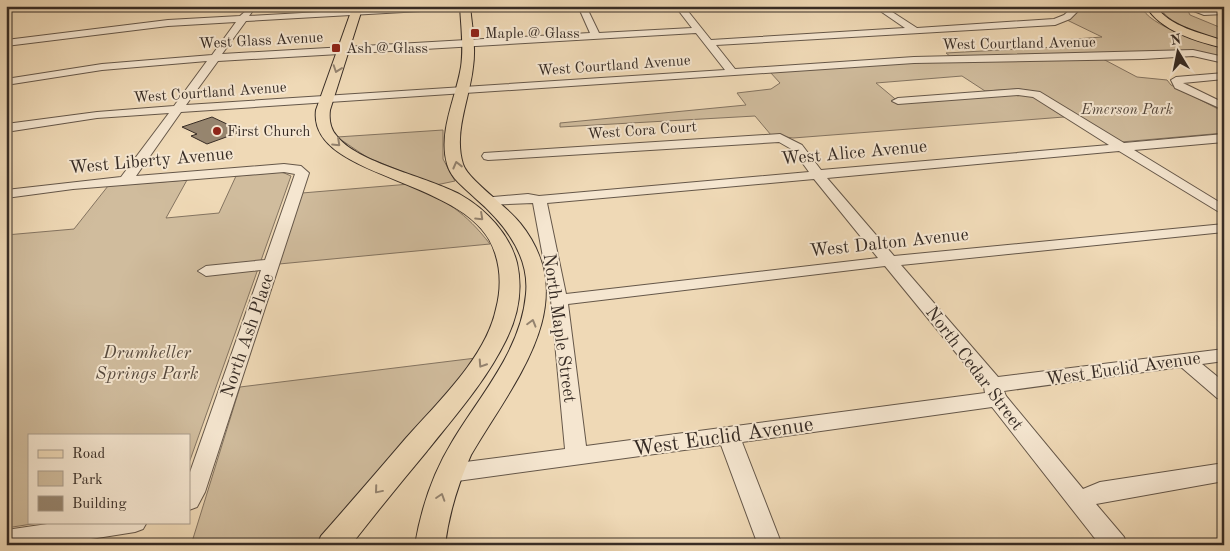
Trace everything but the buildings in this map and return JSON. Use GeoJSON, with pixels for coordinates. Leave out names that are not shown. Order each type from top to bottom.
{"type":"FeatureCollection","features":[{"type":"Feature","properties":{"kind":"main road"},"geometry":{"type":"LineString","coordinates":[[430,545],[436,512],[450,473],[460,451],[518,358],[531,327],[535,308],[535,276],[527,248],[509,221],[461,177],[455,161],[453,125],[468,66],[465,6]]}},
{"type":"Feature","properties":{"kind":"main road"},"geometry":{"type":"LineString","coordinates":[[1151,6],[1156,14],[1169,23],[1224,45]]}},
{"type":"Feature","properties":{"kind":"main road"},"geometry":{"type":"LineString","coordinates":[[332,545],[482,364],[506,316],[510,286],[504,251],[486,223],[468,207],[444,193],[364,161],[338,146],[326,132],[322,116],[326,99],[357,9]]}},
{"type":"Feature","properties":{"kind":"street"},"geometry":{"type":"LineString","coordinates":[[6,10],[32,6]]}},
{"type":"Feature","properties":{"kind":"street"},"geometry":{"type":"LineString","coordinates":[[126,180],[252,6]]}},
{"type":"Feature","properties":{"kind":"street"},"geometry":{"type":"LineString","coordinates":[[6,43],[130,26],[357,9],[474,6]]}},
{"type":"Feature","properties":{"kind":"street"},"geometry":{"type":"LineString","coordinates":[[582,6],[595,36]]}},
{"type":"Feature","properties":{"kind":"street"},"geometry":{"type":"LineString","coordinates":[[679,7],[714,6]]}},
{"type":"Feature","properties":{"kind":"street"},"geometry":{"type":"LineString","coordinates":[[877,6],[914,30]]}},
{"type":"Feature","properties":{"kind":"street"},"geometry":{"type":"LineString","coordinates":[[708,43],[1055,22],[1067,18],[1079,6]]}},
{"type":"Feature","properties":{"kind":"street"},"geometry":{"type":"LineString","coordinates":[[1186,6],[1204,12],[1224,11]]}},
{"type":"Feature","properties":{"kind":"street"},"geometry":{"type":"LineString","coordinates":[[679,7],[732,72]]}},
{"type":"Feature","properties":{"kind":"street","name":"West Glass Avenue"},"geometry":{"type":"LineString","coordinates":[[6,82],[102,67],[216,58],[698,30]]}},
{"type":"Feature","properties":{"kind":"street","name":"West Courtland Avenue"},"geometry":{"type":"LineString","coordinates":[[6,128],[97,115],[944,59],[1143,56],[1193,53],[1224,60]]}},
{"type":"Feature","properties":{"kind":"street"},"geometry":{"type":"LineString","coordinates":[[1224,76],[1176,80],[1179,86],[1224,107]]}},
{"type":"Feature","properties":{"kind":"street"},"geometry":{"type":"LineString","coordinates":[[898,100],[1018,92],[1030,93],[1041,97],[1224,211]]}},
{"type":"Feature","properties":{"kind":"street","name":"West Cora Court"},"geometry":{"type":"LineString","coordinates":[[488,156],[780,138],[796,145]]}},
{"type":"Feature","properties":{"kind":"street","name":"West Alice Avenue"},"geometry":{"type":"LineString","coordinates":[[487,201],[528,198],[539,200],[1224,138]]}},
{"type":"Feature","properties":{"kind":"street","name":"North Cedar Street"},"geometry":{"type":"LineString","coordinates":[[796,145],[817,174],[892,261],[1115,545]]}},
{"type":"Feature","properties":{"kind":"street","name":"West Liberty Avenue"},"geometry":{"type":"LineString","coordinates":[[6,194],[126,180],[284,168],[299,170]]}},
{"type":"Feature","properties":{"kind":"street","name":"North Ash Place"},"geometry":{"type":"LineString","coordinates":[[190,498],[194,492],[302,177],[302,173],[299,170]]}},
{"type":"Feature","properties":{"kind":"street","name":"North Maple Street"},"geometry":{"type":"LineString","coordinates":[[539,200],[559,300],[577,456]]}},
{"type":"Feature","properties":{"kind":"street","name":"West Dalton Avenue"},"geometry":{"type":"LineString","coordinates":[[559,300],[892,261],[1224,228]]}},
{"type":"Feature","properties":{"kind":"street"},"geometry":{"type":"LineString","coordinates":[[206,270],[271,264]]}},
{"type":"Feature","properties":{"kind":"street","name":"West Euclid Avenue"},"geometry":{"type":"LineString","coordinates":[[450,473],[728,434],[1224,355]]}},
{"type":"Feature","properties":{"kind":"street"},"geometry":{"type":"LineString","coordinates":[[1185,360],[1224,393]]}},
{"type":"Feature","properties":{"kind":"street"},"geometry":{"type":"LineString","coordinates":[[728,434],[770,545]]}},
{"type":"Feature","properties":{"kind":"street"},"geometry":{"type":"LineString","coordinates":[[1079,500],[1100,492],[1224,472]]}},
{"type":"Feature","properties":{"kind":"street"},"geometry":{"type":"LineString","coordinates":[[6,541],[122,524]]}},
{"type":"Feature","properties":{"kind":"green space"},"geometry":{"type":"Polygon","coordinates":[[[1083,6],[1141,6],[1146,14],[1165,27],[1224,49],[1224,57],[1193,51],[951,57],[946,53],[1074,46],[1062,40],[1102,37],[1067,20],[1083,6]]]}},
{"type":"Feature","properties":{"kind":"green space"},"geometry":{"type":"Polygon","coordinates":[[[1160,6],[1182,6],[1193,10],[1188,11],[1190,15],[1224,29],[1224,41],[1177,23],[1163,12],[1160,6]]]}},
{"type":"Feature","properties":{"kind":"green space","name":"Emerson Park"},"geometry":{"type":"Polygon","coordinates":[[[1103,59],[1137,77],[1167,80],[1171,85],[1224,112],[1224,133],[1121,142],[1032,91],[1019,89],[985,91],[962,76],[876,83],[900,103],[1018,93],[1031,95],[1064,117],[793,138],[771,135],[755,116],[560,127],[560,123],[746,105],[737,93],[771,89],[780,83],[770,72],[918,61],[1103,59]]]}},
{"type":"Feature","properties":{"kind":"green space"},"geometry":{"type":"Polygon","coordinates":[[[443,130],[443,159],[455,181],[436,185],[368,158],[337,137],[443,130]]]}},
{"type":"Feature","properties":{"kind":"green space","name":"Drumheller Springs Park"},"geometry":{"type":"Polygon","coordinates":[[[282,172],[291,176],[190,460],[190,434],[28,434],[28,524],[32,524],[6,528],[6,235],[74,229],[108,186],[187,180],[166,218],[219,213],[236,176],[282,172]]]}},
{"type":"Feature","properties":{"kind":"green space"},"geometry":{"type":"Polygon","coordinates":[[[410,184],[454,208],[490,244],[279,264],[302,193],[410,184]]]}},
{"type":"Feature","properties":{"kind":"green space","name":"Drumheller Springs Park"},"geometry":{"type":"Polygon","coordinates":[[[476,358],[380,475],[317,545],[191,545],[240,387],[476,358]]]}},
{"type":"Feature","properties":{"kind":"place","name":"Maple @ Glass"},"geometry":{"type":"Point","coordinates":[475,33]}},
{"type":"Feature","properties":{"kind":"place","name":"Ash @ Glass"},"geometry":{"type":"Point","coordinates":[336,48]}},
{"type":"Feature","properties":{"kind":"place","name":"First Church"},"geometry":{"type":"Point","coordinates":[217,131]}}]}
